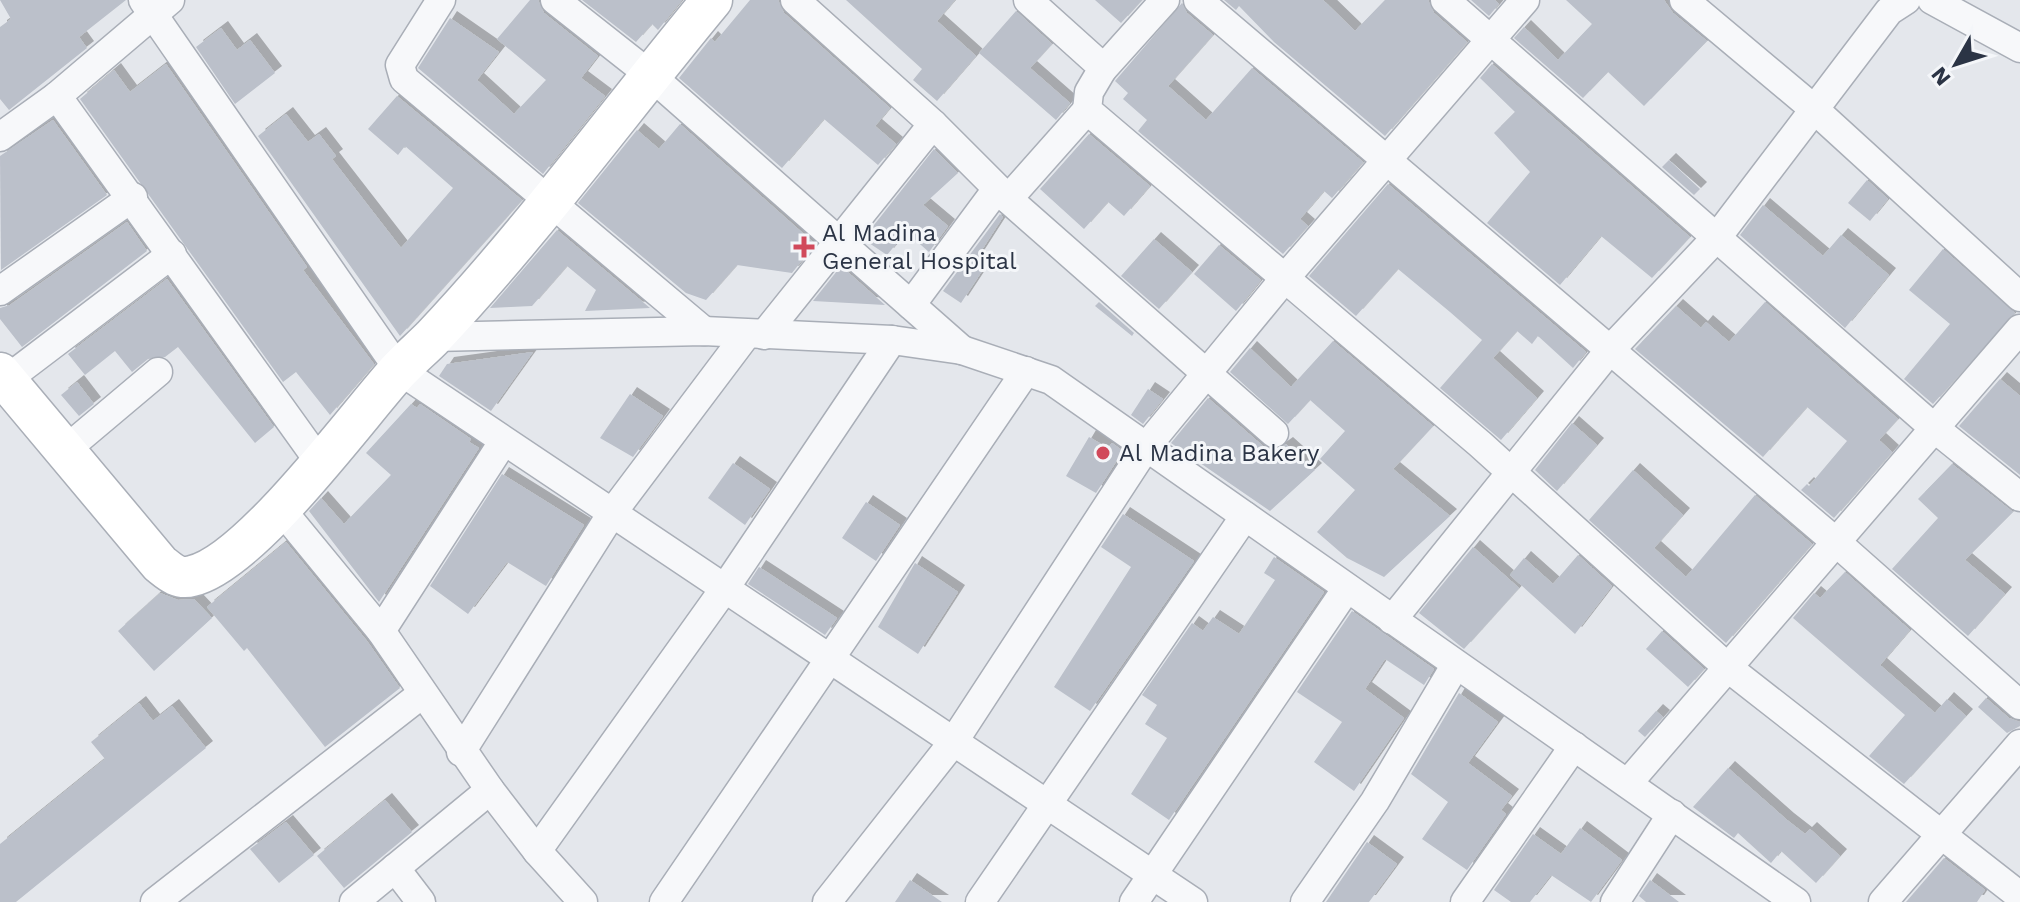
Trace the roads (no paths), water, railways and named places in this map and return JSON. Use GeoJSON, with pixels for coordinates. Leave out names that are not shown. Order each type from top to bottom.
{"type":"FeatureCollection","features":[{"type":"Feature","properties":{"kind":"street"},"geometry":{"type":"LineString","coordinates":[[441,0],[400,65],[404,79],[704,331]]}},
{"type":"Feature","properties":{"kind":"street"},"geometry":{"type":"LineString","coordinates":[[555,0],[650,75],[962,350]]}},
{"type":"Feature","properties":{"kind":"street"},"geometry":{"type":"LineString","coordinates":[[172,254],[3,377],[160,564],[179,577],[193,576],[215,566],[280,508],[321,464],[399,370],[433,337],[550,201],[712,0]]}},
{"type":"Feature","properties":{"kind":"street"},"geometry":{"type":"LineString","coordinates":[[795,0],[933,124],[1003,194],[1274,433]]}},
{"type":"Feature","properties":{"kind":"street"},"geometry":{"type":"LineString","coordinates":[[1028,0],[1091,56],[1102,70]]}},
{"type":"Feature","properties":{"kind":"street"},"geometry":{"type":"LineString","coordinates":[[911,305],[1003,194],[1087,110],[1089,92],[1102,70],[1165,0]]}},
{"type":"Feature","properties":{"kind":"street"},"geometry":{"type":"LineString","coordinates":[[1198,0],[1388,158],[1609,351],[1836,542],[2020,705]]}},
{"type":"Feature","properties":{"kind":"street"},"geometry":{"type":"LineString","coordinates":[[1445,0],[1933,427],[2020,497]]}},
{"type":"Feature","properties":{"kind":"street"},"geometry":{"type":"LineString","coordinates":[[827,902],[954,741],[1146,447],[1285,278],[1525,0]]}},
{"type":"Feature","properties":{"kind":"street"},"geometry":{"type":"LineString","coordinates":[[1684,0],[1814,109],[2020,297]]}},
{"type":"Feature","properties":{"kind":"street"},"geometry":{"type":"LineString","coordinates":[[1392,620],[1609,351],[1718,236],[1889,11],[1906,0]]}},
{"type":"Feature","properties":{"kind":"street"},"geometry":{"type":"LineString","coordinates":[[1932,0],[1969,7],[2020,48]]}},
{"type":"Feature","properties":{"kind":"street"},"geometry":{"type":"LineString","coordinates":[[3,127],[57,96],[155,4],[399,370],[1193,902]]}},
{"type":"Feature","properties":{"kind":"street"},"geometry":{"type":"LineString","coordinates":[[57,96],[133,197],[321,464]]}},
{"type":"Feature","properties":{"kind":"street"},"geometry":{"type":"LineString","coordinates":[[1087,110],[1510,471],[1727,667],[2020,896]]}},
{"type":"Feature","properties":{"kind":"street"},"geometry":{"type":"LineString","coordinates":[[461,752],[612,513],[755,335],[933,124]]}},
{"type":"Feature","properties":{"kind":"street"},"geometry":{"type":"LineString","coordinates":[[0,291],[133,197]]}},
{"type":"Feature","properties":{"kind":"street"},"geometry":{"type":"LineString","coordinates":[[1628,783],[2020,329]]}},
{"type":"Feature","properties":{"kind":"street"},"geometry":{"type":"LineString","coordinates":[[433,337],[704,331],[892,340],[962,350],[1051,380],[1792,901]]}},
{"type":"Feature","properties":{"kind":"street"},"geometry":{"type":"LineString","coordinates":[[537,851],[725,588],[892,340]]}},
{"type":"Feature","properties":{"kind":"street"},"geometry":{"type":"LineString","coordinates":[[664,902],[1026,371]]}},
{"type":"Feature","properties":{"kind":"street"},"geometry":{"type":"LineString","coordinates":[[63,452],[158,372]]}},
{"type":"Feature","properties":{"kind":"street"},"geometry":{"type":"LineString","coordinates":[[381,631],[503,442]]}},
{"type":"Feature","properties":{"kind":"street"},"geometry":{"type":"LineString","coordinates":[[280,508],[381,631],[461,752],[490,790],[537,851],[583,902]]}},
{"type":"Feature","properties":{"kind":"street"},"geometry":{"type":"LineString","coordinates":[[980,902],[1245,516]]}},
{"type":"Feature","properties":{"kind":"street"},"geometry":{"type":"LineString","coordinates":[[1134,902],[1347,588]]}},
{"type":"Feature","properties":{"kind":"street"},"geometry":{"type":"LineString","coordinates":[[1305,902],[1375,801],[1455,666]]}},
{"type":"Feature","properties":{"kind":"street"},"geometry":{"type":"LineString","coordinates":[[155,902],[422,694]]}},
{"type":"Feature","properties":{"kind":"street"},"geometry":{"type":"LineString","coordinates":[[1883,902],[2020,744]]}},
{"type":"Feature","properties":{"kind":"street"},"geometry":{"type":"LineString","coordinates":[[1465,902],[1574,746]]}},
{"type":"Feature","properties":{"kind":"street"},"geometry":{"type":"LineString","coordinates":[[354,902],[490,790]]}},
{"type":"Feature","properties":{"kind":"street"},"geometry":{"type":"LineString","coordinates":[[1615,902],[1672,814]]}},
{"type":"Feature","properties":{"kind":"street"},"geometry":{"type":"LineString","coordinates":[[395,868],[421,902]]}},
{"type":"Feature","properties":{"kind":"place","name":"Al Madina General Hospital"},"geometry":{"type":"Point","coordinates":[804,247]}},
{"type":"Feature","properties":{"kind":"place","name":"Al Madina Bakery"},"geometry":{"type":"Point","coordinates":[1103,453]}}]}
